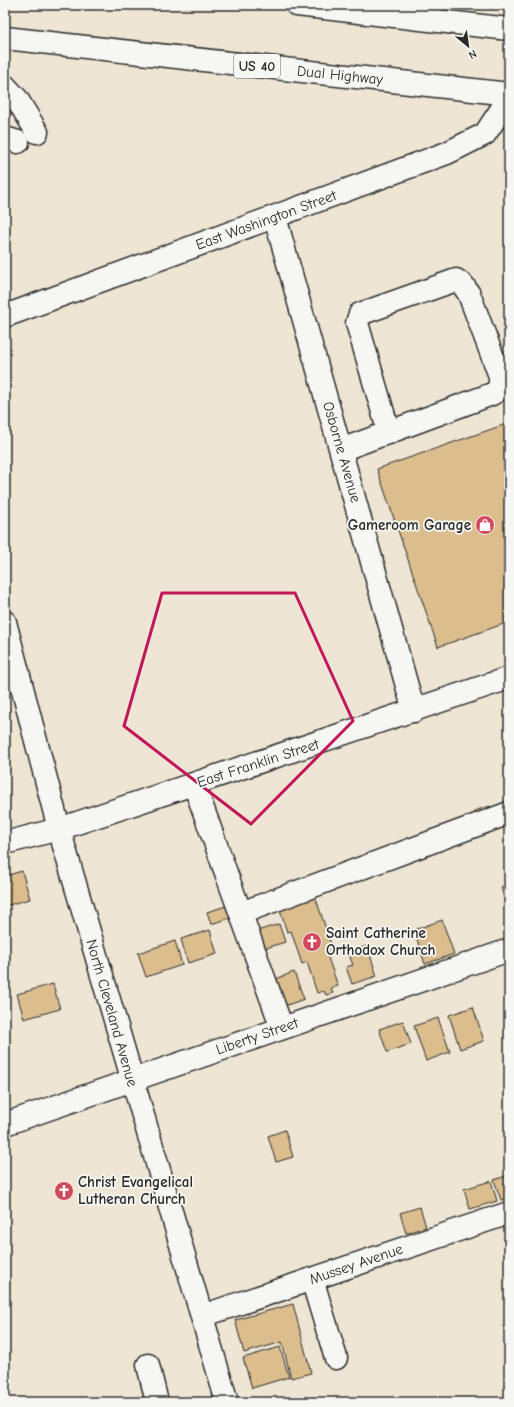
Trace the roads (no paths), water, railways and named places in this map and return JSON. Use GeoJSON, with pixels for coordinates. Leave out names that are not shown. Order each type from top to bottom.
{"type":"FeatureCollection","features":[{"type":"Feature","properties":{"kind":"street"},"geometry":{"type":"LineString","coordinates":[[297,5],[509,29]]}},
{"type":"Feature","properties":{"kind":"street","name":"Dual Highway"},"geometry":{"type":"LineString","coordinates":[[5,38],[509,94]]}},
{"type":"Feature","properties":{"kind":"street"},"geometry":{"type":"LineString","coordinates":[[5,46],[44,43]]}},
{"type":"Feature","properties":{"kind":"street"},"geometry":{"type":"LineString","coordinates":[[5,86],[18,99],[37,132]]}},
{"type":"Feature","properties":{"kind":"street","name":"East Washington Street"},"geometry":{"type":"LineString","coordinates":[[5,316],[448,153],[485,134],[509,98]]}},
{"type":"Feature","properties":{"kind":"street","name":"Osborne Avenue"},"geometry":{"type":"LineString","coordinates":[[275,217],[414,711]]}},
{"type":"Feature","properties":{"kind":"street"},"geometry":{"type":"LineString","coordinates":[[341,450],[389,433],[492,394],[500,389],[500,376],[469,294],[463,285],[456,280],[360,314],[357,323],[389,433]]}},
{"type":"Feature","properties":{"kind":"street","name":"North Cleveland Avenue"},"geometry":{"type":"LineString","coordinates":[[5,622],[59,828],[227,1402]]}},
{"type":"Feature","properties":{"kind":"street","name":"East Franklin Street"},"geometry":{"type":"LineString","coordinates":[[5,843],[59,828],[194,784],[509,678]]}},
{"type":"Feature","properties":{"kind":"street"},"geometry":{"type":"LineString","coordinates":[[194,784],[282,1028]]}},
{"type":"Feature","properties":{"kind":"street"},"geometry":{"type":"LineString","coordinates":[[241,913],[509,813]]}},
{"type":"Feature","properties":{"kind":"street","name":"Liberty Street"},"geometry":{"type":"LineString","coordinates":[[5,1124],[509,950]]}},
{"type":"Feature","properties":{"kind":"street","name":"Mussey Avenue"},"geometry":{"type":"LineString","coordinates":[[202,1316],[509,1213]]}},
{"type":"Feature","properties":{"kind":"street"},"geometry":{"type":"LineString","coordinates":[[312,1279],[336,1358]]}},
{"type":"Feature","properties":{"kind":"street"},"geometry":{"type":"LineString","coordinates":[[148,1365],[157,1402]]}},
{"type":"Feature","properties":{"kind":"place","name":"Gameroom Garage"},"geometry":{"type":"Point","coordinates":[485,525]}},
{"type":"Feature","properties":{"kind":"place","name":"Saint Catherine Orthodox Church"},"geometry":{"type":"Point","coordinates":[312,942]}},
{"type":"Feature","properties":{"kind":"place","name":"Christ Evangelical Lutheran Church"},"geometry":{"type":"Point","coordinates":[64,1191]}}]}
